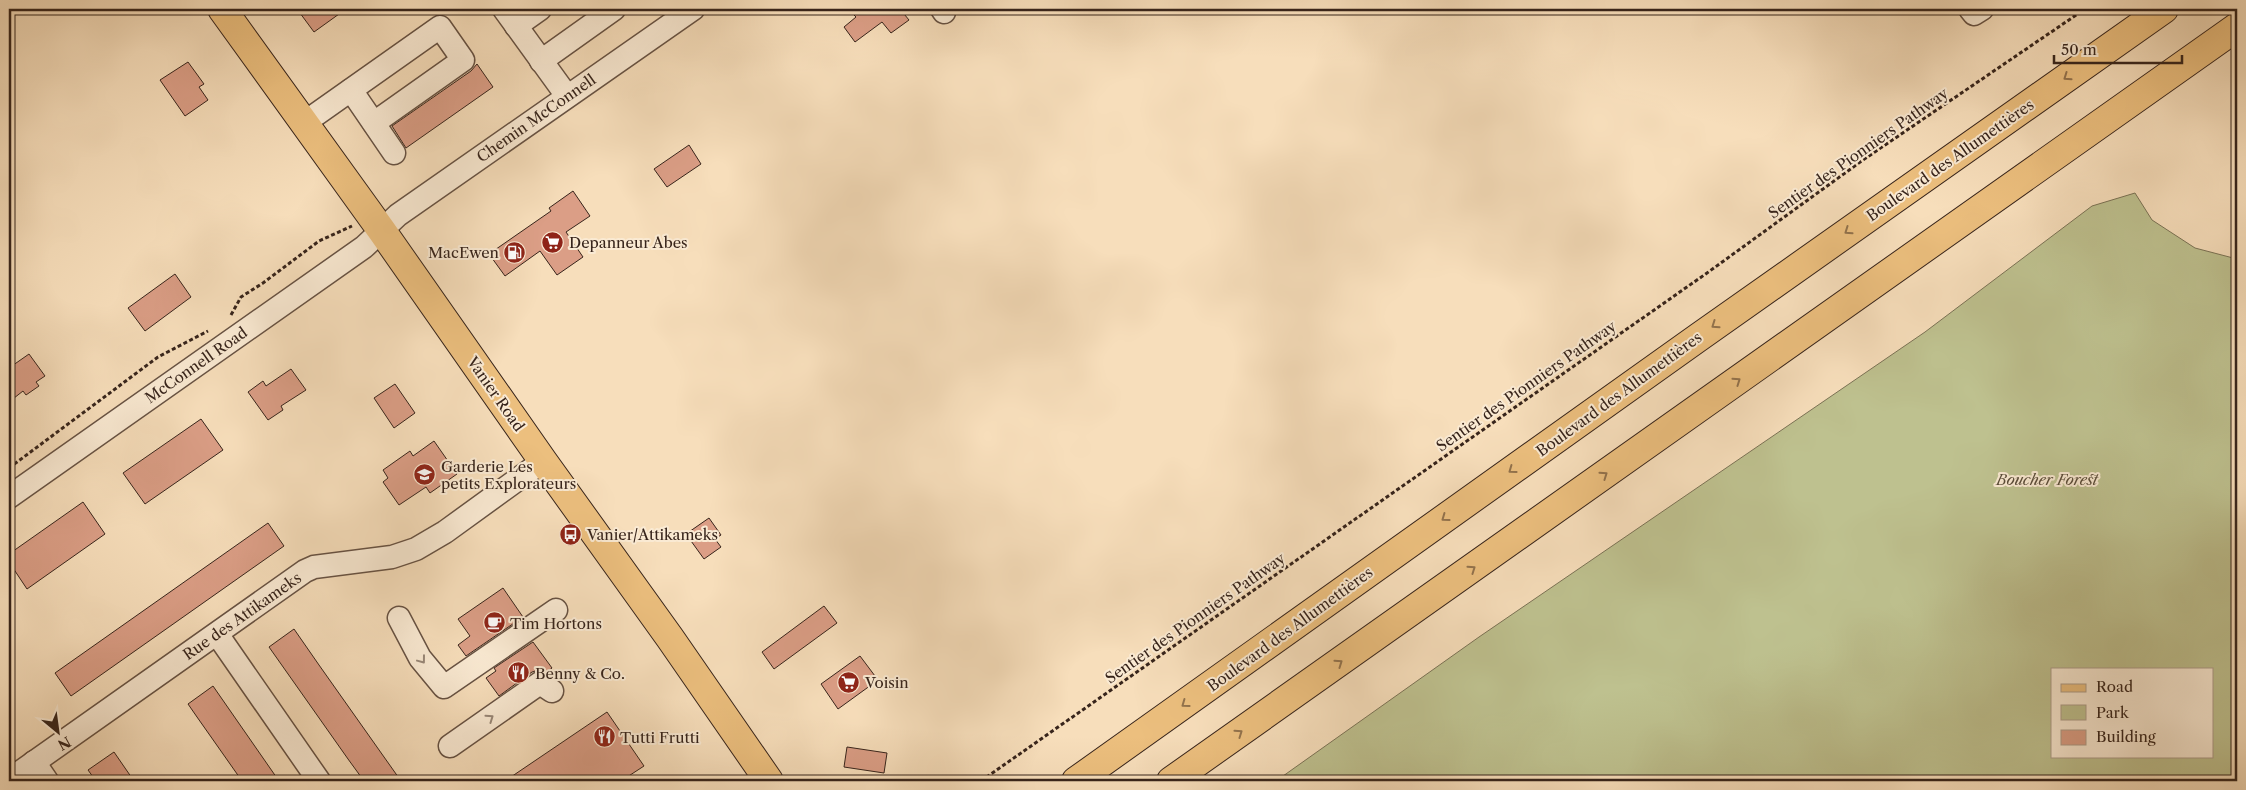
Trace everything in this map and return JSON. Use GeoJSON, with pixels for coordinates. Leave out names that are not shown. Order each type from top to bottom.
{"type":"FeatureCollection","features":[{"type":"Feature","properties":{"kind":"main road","name":"Vanier Road"},"geometry":{"type":"LineString","coordinates":[[222,9],[382,231],[769,781]]}},
{"type":"Feature","properties":{"kind":"main road","name":"Boulevard des Allumettières"},"geometry":{"type":"LineString","coordinates":[[1076,781],[1699,336],[2164,9]]}},
{"type":"Feature","properties":{"kind":"main road"},"geometry":{"type":"LineString","coordinates":[[1171,781],[2237,27]]}},
{"type":"Feature","properties":{"kind":"main road"},"geometry":{"type":"LineString","coordinates":[[1068,781],[1107,760]]}},
{"type":"Feature","properties":{"kind":"street"},"geometry":{"type":"LineString","coordinates":[[540,9],[510,17],[567,96]]}},
{"type":"Feature","properties":{"kind":"street"},"geometry":{"type":"LineString","coordinates":[[541,60],[614,9]]}},
{"type":"Feature","properties":{"kind":"street"},"geometry":{"type":"LineString","coordinates":[[1970,9],[1974,14],[1982,9]]}},
{"type":"Feature","properties":{"kind":"street","name":"Chemin McConnell"},"geometry":{"type":"LineString","coordinates":[[382,231],[398,214],[567,96],[684,11]]}},
{"type":"Feature","properties":{"kind":"street"},"geometry":{"type":"LineString","coordinates":[[304,123],[440,27],[463,60],[374,123]]}},
{"type":"Feature","properties":{"kind":"street"},"geometry":{"type":"LineString","coordinates":[[351,90],[394,153]]}},
{"type":"Feature","properties":{"kind":"street","name":"McConnell Road"},"geometry":{"type":"LineString","coordinates":[[9,497],[364,247],[382,231]]}},
{"type":"Feature","properties":{"kind":"street","name":"Rue des Attikameks"},"geometry":{"type":"LineString","coordinates":[[9,780],[295,577],[314,567],[392,557],[416,549],[444,532],[543,461]]}},
{"type":"Feature","properties":{"kind":"street"},"geometry":{"type":"LineString","coordinates":[[399,618],[420,658],[444,687],[556,610]]}},
{"type":"Feature","properties":{"kind":"street"},"geometry":{"type":"LineString","coordinates":[[217,634],[319,781]]}},
{"type":"Feature","properties":{"kind":"street"},"geometry":{"type":"LineString","coordinates":[[450,746],[540,683],[552,691]]}},
{"type":"Feature","properties":{"kind":"street"},"geometry":{"type":"LineString","coordinates":[[34,762],[47,781]]}},
{"type":"Feature","properties":{"kind":"path","name":"Sentier des Pionniers Pathway"},"geometry":{"type":"LineString","coordinates":[[981,781],[1691,285],[1863,160],[2085,9]]}},
{"type":"Feature","properties":{"kind":"path"},"geometry":{"type":"LineString","coordinates":[[227,318],[234,312],[241,296],[263,283],[319,241],[353,226]]}},
{"type":"Feature","properties":{"kind":"path"},"geometry":{"type":"LineString","coordinates":[[9,468],[158,357],[213,329]]}},
{"type":"Feature","properties":{"kind":"green space","name":"Boucher Forest"},"geometry":{"type":"Polygon","coordinates":[[[2135,193],[2152,220],[2195,248],[2237,259],[2237,781],[1276,781],[1479,637],[1925,332],[2092,206],[2135,193]]]}},
{"type":"Feature","properties":{"kind":"building"},"geometry":{"type":"Polygon","coordinates":[[[297,9],[346,9],[314,32],[297,9]]]}},
{"type":"Feature","properties":{"kind":"building"},"geometry":{"type":"Polygon","coordinates":[[[860,9],[900,9],[909,20],[891,33],[882,22],[855,42],[844,27],[856,17],[853,14],[860,9]]]}},
{"type":"Feature","properties":{"kind":"building"},"geometry":{"type":"Polygon","coordinates":[[[188,62],[204,84],[199,87],[208,100],[185,116],[160,80],[188,62]]]}},
{"type":"Feature","properties":{"kind":"building"},"geometry":{"type":"Polygon","coordinates":[[[477,64],[493,87],[406,148],[392,126],[471,71],[477,64]]]}},
{"type":"Feature","properties":{"kind":"building"},"geometry":{"type":"Polygon","coordinates":[[[689,145],[701,164],[667,187],[654,169],[689,145]]]}},
{"type":"Feature","properties":{"kind":"building","name":"Depanneur Abes"},"geometry":{"type":"Polygon","coordinates":[[[573,191],[590,216],[566,232],[583,257],[557,275],[540,251],[505,276],[489,254],[551,211],[549,208],[573,191]]]}},
{"type":"Feature","properties":{"kind":"building"},"geometry":{"type":"Polygon","coordinates":[[[175,274],[191,297],[145,331],[128,308],[175,274]]]}},
{"type":"Feature","properties":{"kind":"building"},"geometry":{"type":"Polygon","coordinates":[[[29,354],[45,376],[36,382],[39,386],[26,395],[23,391],[9,402],[9,368],[29,354]]]}},
{"type":"Feature","properties":{"kind":"building"},"geometry":{"type":"Polygon","coordinates":[[[291,369],[306,390],[281,406],[283,410],[268,420],[248,392],[263,381],[266,386],[291,369]]]}},
{"type":"Feature","properties":{"kind":"building"},"geometry":{"type":"Polygon","coordinates":[[[395,384],[415,413],[394,428],[374,398],[395,384]]]}},
{"type":"Feature","properties":{"kind":"building"},"geometry":{"type":"Polygon","coordinates":[[[201,419],[223,450],[145,504],[123,473],[201,419]]]}},
{"type":"Feature","properties":{"kind":"building"},"geometry":{"type":"Polygon","coordinates":[[[434,441],[457,474],[430,493],[426,487],[399,505],[383,482],[388,478],[383,470],[410,451],[413,456],[434,441]]]}},
{"type":"Feature","properties":{"kind":"building"},"geometry":{"type":"Polygon","coordinates":[[[83,502],[105,534],[27,589],[9,562],[9,554],[83,502]]]}},
{"type":"Feature","properties":{"kind":"building"},"geometry":{"type":"Polygon","coordinates":[[[709,518],[721,535],[715,539],[721,547],[704,559],[686,534],[709,518]]]}},
{"type":"Feature","properties":{"kind":"building"},"geometry":{"type":"Polygon","coordinates":[[[268,523],[284,546],[71,696],[55,673],[268,523]]]}},
{"type":"Feature","properties":{"kind":"building","name":"Tim Hortons"},"geometry":{"type":"Polygon","coordinates":[[[503,588],[523,617],[466,656],[458,645],[470,636],[458,619],[503,588]]]}},
{"type":"Feature","properties":{"kind":"building"},"geometry":{"type":"Polygon","coordinates":[[[824,606],[837,623],[774,669],[762,652],[824,606]]]}},
{"type":"Feature","properties":{"kind":"building"},"geometry":{"type":"Polygon","coordinates":[[[294,629],[401,781],[364,781],[269,647],[294,629]]]}},
{"type":"Feature","properties":{"kind":"building","name":"Benny & Co."},"geometry":{"type":"Polygon","coordinates":[[[533,642],[552,668],[547,672],[539,670],[532,672],[499,696],[486,678],[496,671],[494,668],[533,642]]]}},
{"type":"Feature","properties":{"kind":"building","name":"Voisin"},"geometry":{"type":"Polygon","coordinates":[[[860,656],[878,680],[838,709],[821,684],[860,656]]]}},
{"type":"Feature","properties":{"kind":"building"},"geometry":{"type":"Polygon","coordinates":[[[213,686],[279,781],[242,781],[197,717],[188,704],[213,686]]]}},
{"type":"Feature","properties":{"kind":"building"},"geometry":{"type":"Polygon","coordinates":[[[607,712],[644,766],[621,781],[505,781],[607,712]]]}},
{"type":"Feature","properties":{"kind":"building"},"geometry":{"type":"Polygon","coordinates":[[[847,747],[887,753],[884,773],[844,767],[847,747]]]}},
{"type":"Feature","properties":{"kind":"building"},"geometry":{"type":"Polygon","coordinates":[[[114,752],[134,781],[96,781],[88,770],[114,752]]]}},
{"type":"Feature","properties":{"kind":"place","name":"Depanneur Abes"},"geometry":{"type":"Point","coordinates":[553,242]}},
{"type":"Feature","properties":{"kind":"place","name":"MacEwen"},"geometry":{"type":"Point","coordinates":[515,252]}},
{"type":"Feature","properties":{"kind":"place","name":"Garderie Les petits Explorateurs"},"geometry":{"type":"Point","coordinates":[425,475]}},
{"type":"Feature","properties":{"kind":"place","name":"Vanier/Attikameks"},"geometry":{"type":"Point","coordinates":[571,534]}},
{"type":"Feature","properties":{"kind":"place","name":"Tim Hortons"},"geometry":{"type":"Point","coordinates":[494,623]}},
{"type":"Feature","properties":{"kind":"place","name":"Benny & Co."},"geometry":{"type":"Point","coordinates":[519,673]}},
{"type":"Feature","properties":{"kind":"place","name":"Voisin"},"geometry":{"type":"Point","coordinates":[849,682]}},
{"type":"Feature","properties":{"kind":"place","name":"Tutti Frutti"},"geometry":{"type":"Point","coordinates":[604,737]}}]}
